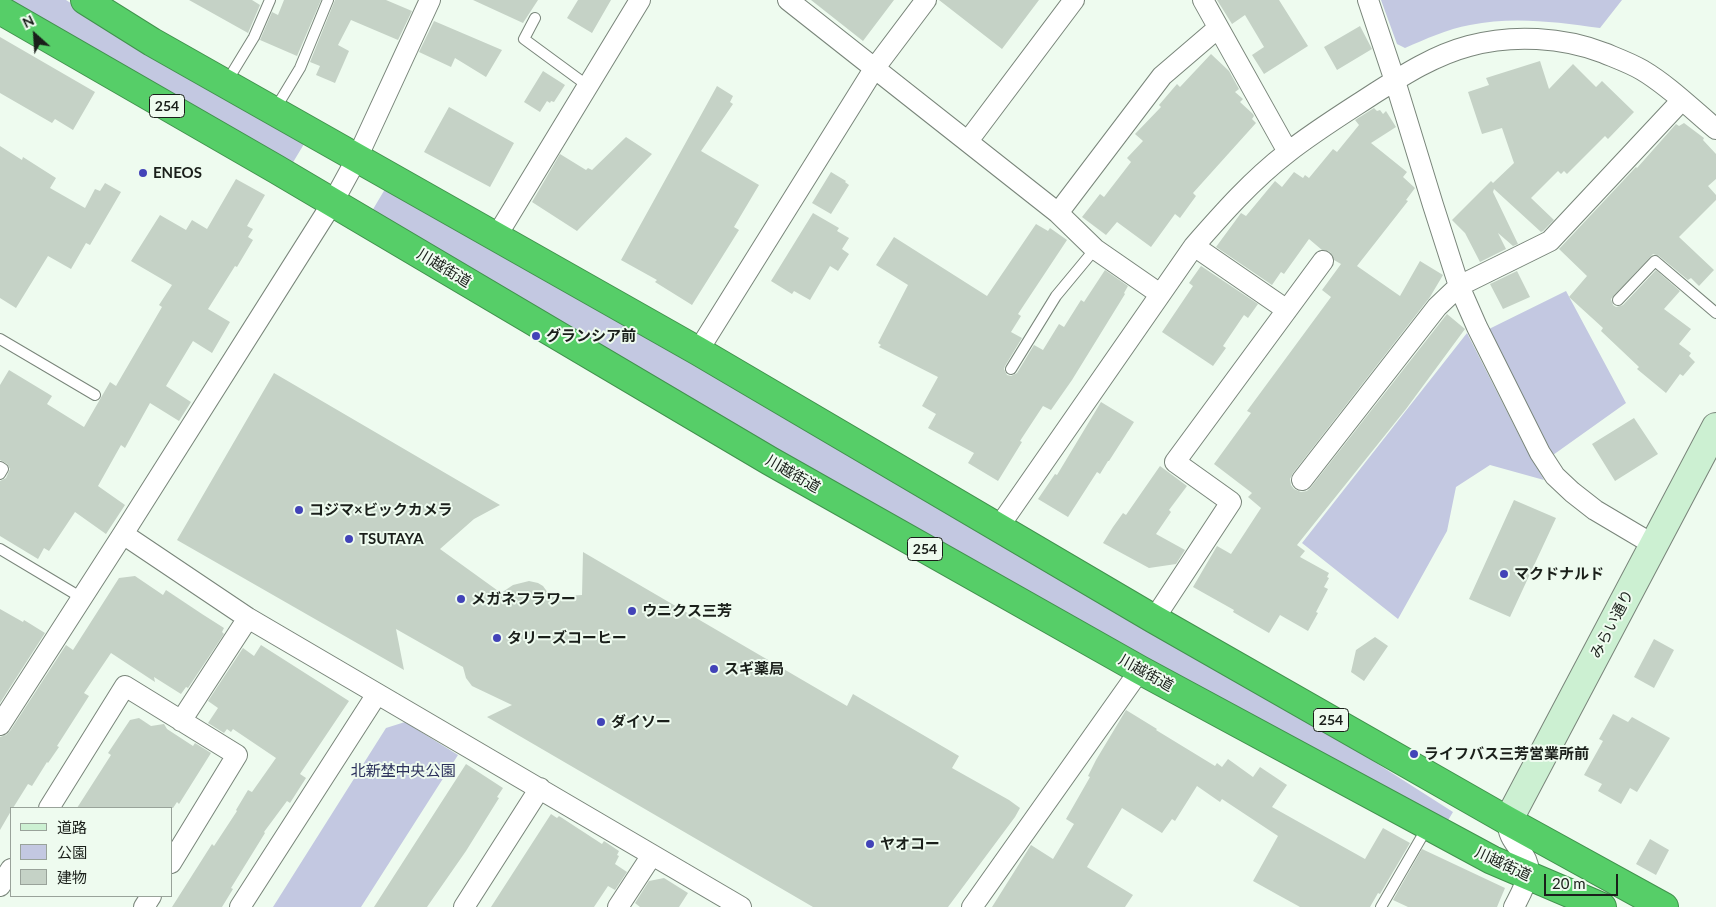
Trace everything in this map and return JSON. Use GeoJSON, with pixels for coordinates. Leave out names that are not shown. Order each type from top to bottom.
{"type":"FeatureCollection","features":[{"type":"Feature","properties":{"kind":"highway","name":"254"},"geometry":{"type":"LineString","coordinates":[[85,0],[152,42],[698,351],[1154,619],[1508,821],[1664,907]]}},
{"type":"Feature","properties":{"kind":"highway","name":"川越街道"},"geometry":{"type":"LineString","coordinates":[[0,10],[333,202],[770,462],[1140,670],[1492,860],[1602,907]]}},
{"type":"Feature","properties":{"kind":"street"},"geometry":{"type":"LineString","coordinates":[[0,725],[333,202],[357,158],[430,0]]}},
{"type":"Feature","properties":{"kind":"street"},"geometry":{"type":"LineString","coordinates":[[788,0],[1058,213],[1095,249],[1160,294]]}},
{"type":"Feature","properties":{"kind":"street"},"geometry":{"type":"LineString","coordinates":[[698,351],[874,69],[926,0]]}},
{"type":"Feature","properties":{"kind":"street"},"geometry":{"type":"LineString","coordinates":[[968,141],[1074,0]]}},
{"type":"Feature","properties":{"kind":"street"},"geometry":{"type":"LineString","coordinates":[[1203,0],[1288,152]]}},
{"type":"Feature","properties":{"kind":"street"},"geometry":{"type":"LineString","coordinates":[[1368,0],[1459,286],[1477,327],[1540,453],[1555,476],[1572,492],[1595,510],[1654,545]]}},
{"type":"Feature","properties":{"kind":"street"},"geometry":{"type":"LineString","coordinates":[[496,237],[639,1]]}},
{"type":"Feature","properties":{"kind":"street"},"geometry":{"type":"LineString","coordinates":[[1058,213],[1162,76],[1218,28]]}},
{"type":"Feature","properties":{"kind":"street"},"geometry":{"type":"LineString","coordinates":[[998,528],[1194,246],[1244,190],[1288,152],[1336,118],[1428,61],[1470,45],[1495,41],[1538,40],[1561,42],[1602,52],[1642,70],[1716,129]]}},
{"type":"Feature","properties":{"kind":"street"},"geometry":{"type":"LineString","coordinates":[[1302,480],[1437,307],[1459,286],[1550,241],[1682,100]]}},
{"type":"Feature","properties":{"kind":"street"},"geometry":{"type":"LineString","coordinates":[[1194,246],[1287,310]]}},
{"type":"Feature","properties":{"kind":"street"},"geometry":{"type":"LineString","coordinates":[[1154,619],[1231,502],[1175,462],[1323,262]]}},
{"type":"Feature","properties":{"kind":"street","name":"みらい通り"},"geometry":{"type":"LineString","coordinates":[[1508,821],[1716,427]]}},
{"type":"Feature","properties":{"kind":"street"},"geometry":{"type":"LineString","coordinates":[[123,534],[248,618],[741,907]]}},
{"type":"Feature","properties":{"kind":"street"},"geometry":{"type":"LineString","coordinates":[[182,721],[248,618]]}},
{"type":"Feature","properties":{"kind":"street"},"geometry":{"type":"LineString","coordinates":[[972,907],[1140,670]]}},
{"type":"Feature","properties":{"kind":"street"},"geometry":{"type":"LineString","coordinates":[[50,807],[125,686],[237,754],[172,861]]}},
{"type":"Feature","properties":{"kind":"street"},"geometry":{"type":"LineString","coordinates":[[240,907],[377,694]]}},
{"type":"Feature","properties":{"kind":"street"},"geometry":{"type":"LineString","coordinates":[[464,907],[540,788]]}},
{"type":"Feature","properties":{"kind":"street"},"geometry":{"type":"LineString","coordinates":[[1508,821],[1507,830],[1510,837],[1526,858],[1529,867],[1528,876],[1514,907]]}},
{"type":"Feature","properties":{"kind":"street"},"geometry":{"type":"LineString","coordinates":[[618,907],[652,855]]}},
{"type":"Feature","properties":{"kind":"street"},"geometry":{"type":"LineString","coordinates":[[0,886],[10,871]]}},
{"type":"Feature","properties":{"kind":"lane"},"geometry":{"type":"LineString","coordinates":[[226,83],[254,37],[270,0]]}},
{"type":"Feature","properties":{"kind":"lane"},"geometry":{"type":"LineString","coordinates":[[274,111],[300,68],[328,0]]}},
{"type":"Feature","properties":{"kind":"lane"},"geometry":{"type":"LineString","coordinates":[[535,18],[524,39],[588,86]]}},
{"type":"Feature","properties":{"kind":"lane"},"geometry":{"type":"LineString","coordinates":[[1011,368],[1056,296],[1095,249]]}},
{"type":"Feature","properties":{"kind":"lane"},"geometry":{"type":"LineString","coordinates":[[1618,300],[1655,261],[1716,314]]}},
{"type":"Feature","properties":{"kind":"lane"},"geometry":{"type":"LineString","coordinates":[[0,339],[95,395]]}},
{"type":"Feature","properties":{"kind":"lane"},"geometry":{"type":"LineString","coordinates":[[0,467],[3,469],[0,474]]}},
{"type":"Feature","properties":{"kind":"lane"},"geometry":{"type":"LineString","coordinates":[[0,549],[82,598]]}},
{"type":"Feature","properties":{"kind":"lane"},"geometry":{"type":"LineString","coordinates":[[1381,907],[1428,826]]}},
{"type":"Feature","properties":{"kind":"green space"},"geometry":{"type":"Polygon","coordinates":[[[8,0],[66,0],[137,46],[304,144],[292,164],[8,0]]]}},
{"type":"Feature","properties":{"kind":"green space"},"geometry":{"type":"Polygon","coordinates":[[[1381,0],[1622,0],[1600,28],[1519,20],[1486,22],[1453,29],[1405,48],[1397,44],[1381,0]]]}},
{"type":"Feature","properties":{"kind":"green space"},"geometry":{"type":"Polygon","coordinates":[[[388,184],[1290,708],[1453,812],[1447,822],[1365,782],[759,440],[372,211],[388,184]]]}},
{"type":"Feature","properties":{"kind":"green space"},"geometry":{"type":"Polygon","coordinates":[[[1566,291],[1626,403],[1553,455],[1489,329],[1566,291]]]}},
{"type":"Feature","properties":{"kind":"green space"},"geometry":{"type":"Polygon","coordinates":[[[1467,333],[1525,447],[1544,480],[1490,465],[1456,487],[1447,531],[1398,619],[1302,543],[1467,333]]]}},
{"type":"Feature","properties":{"kind":"green space","name":"北新埜中央公園"},"geometry":{"type":"Polygon","coordinates":[[[405,722],[458,755],[361,907],[273,907],[386,728],[405,722]]]}},
{"type":"Feature","properties":{"kind":"building"},"geometry":{"type":"Polygon","coordinates":[[[189,0],[252,0],[260,5],[248,33],[189,0]]]}},
{"type":"Feature","properties":{"kind":"building"},"geometry":{"type":"Polygon","coordinates":[[[284,0],[321,0],[297,56],[260,40],[272,12],[278,15],[284,0]]]}},
{"type":"Feature","properties":{"kind":"building"},"geometry":{"type":"Polygon","coordinates":[[[335,0],[386,0],[412,11],[398,40],[351,20],[338,45],[349,51],[335,83],[316,75],[320,66],[310,62],[335,0]]]}},
{"type":"Feature","properties":{"kind":"building"},"geometry":{"type":"Polygon","coordinates":[[[473,0],[538,0],[523,23],[473,0]]]}},
{"type":"Feature","properties":{"kind":"building"},"geometry":{"type":"Polygon","coordinates":[[[578,0],[611,0],[592,33],[567,18],[578,0]]]}},
{"type":"Feature","properties":{"kind":"building"},"geometry":{"type":"Polygon","coordinates":[[[811,0],[894,0],[863,41],[811,0]]]}},
{"type":"Feature","properties":{"kind":"building"},"geometry":{"type":"Polygon","coordinates":[[[939,0],[1039,0],[1002,49],[939,0]]]}},
{"type":"Feature","properties":{"kind":"building"},"geometry":{"type":"Polygon","coordinates":[[[1217,0],[1279,0],[1308,46],[1264,74],[1252,55],[1264,47],[1245,15],[1232,24],[1217,0]]]}},
{"type":"Feature","properties":{"kind":"building"},"geometry":{"type":"Polygon","coordinates":[[[434,21],[502,50],[486,77],[455,58],[451,67],[419,52],[434,21]]]}},
{"type":"Feature","properties":{"kind":"building"},"geometry":{"type":"Polygon","coordinates":[[[1360,26],[1372,49],[1337,70],[1324,47],[1360,26]]]}},
{"type":"Feature","properties":{"kind":"building"},"geometry":{"type":"Polygon","coordinates":[[[0,37],[95,92],[73,130],[55,119],[52,123],[0,93],[0,37]]]}},
{"type":"Feature","properties":{"kind":"building"},"geometry":{"type":"Polygon","coordinates":[[[1211,54],[1229,71],[1239,89],[1235,92],[1243,99],[1240,102],[1253,114],[1252,119],[1256,123],[1193,193],[1196,196],[1180,218],[1175,214],[1151,247],[1117,222],[1106,235],[1082,217],[1100,194],[1104,197],[1131,162],[1127,158],[1143,141],[1135,134],[1161,107],[1159,105],[1177,84],[1180,87],[1211,54]]]}},
{"type":"Feature","properties":{"kind":"building"},"geometry":{"type":"Polygon","coordinates":[[[1540,61],[1549,89],[1573,64],[1596,87],[1602,81],[1634,112],[1608,139],[1605,136],[1567,174],[1564,171],[1561,174],[1558,171],[1531,198],[1554,220],[1543,231],[1541,232],[1494,189],[1493,192],[1518,244],[1513,246],[1498,233],[1506,249],[1480,262],[1465,233],[1452,220],[1491,181],[1493,183],[1514,163],[1502,128],[1482,134],[1468,92],[1489,85],[1486,78],[1540,61]]]}},
{"type":"Feature","properties":{"kind":"building"},"geometry":{"type":"Polygon","coordinates":[[[543,71],[565,85],[554,102],[551,101],[550,103],[547,101],[540,112],[524,102],[543,71]]]}},
{"type":"Feature","properties":{"kind":"building"},"geometry":{"type":"Polygon","coordinates":[[[717,86],[733,96],[730,102],[733,104],[701,151],[759,185],[734,227],[739,230],[692,305],[655,282],[657,280],[621,260],[717,86]]]}},
{"type":"Feature","properties":{"kind":"building"},"geometry":{"type":"Polygon","coordinates":[[[449,107],[514,143],[490,187],[424,152],[449,107]]]}},
{"type":"Feature","properties":{"kind":"building"},"geometry":{"type":"Polygon","coordinates":[[[1374,108],[1377,111],[1380,110],[1383,114],[1386,111],[1396,127],[1371,143],[1407,172],[1403,177],[1415,188],[1406,200],[1408,201],[1357,266],[1400,296],[1420,261],[1443,275],[1430,297],[1293,473],[1290,479],[1294,489],[1301,492],[1307,491],[1311,487],[1447,314],[1465,329],[1406,409],[1297,545],[1305,551],[1300,557],[1329,573],[1327,577],[1329,578],[1324,587],[1328,589],[1308,631],[1280,615],[1269,633],[1233,612],[1234,610],[1193,587],[1217,546],[1231,554],[1261,508],[1248,497],[1252,493],[1214,464],[1251,413],[1247,411],[1331,297],[1322,290],[1341,264],[1334,260],[1330,252],[1322,250],[1309,239],[1284,274],[1281,272],[1272,285],[1216,247],[1241,213],[1246,216],[1275,181],[1282,187],[1294,172],[1303,178],[1305,175],[1309,178],[1333,149],[1337,152],[1359,125],[1355,120],[1374,108]]]}},
{"type":"Feature","properties":{"kind":"building"},"geometry":{"type":"Polygon","coordinates":[[[1684,123],[1704,138],[1703,140],[1716,154],[1716,179],[1708,186],[1716,195],[1716,200],[1679,237],[1714,270],[1699,286],[1691,278],[1688,280],[1659,256],[1653,254],[1611,299],[1616,307],[1623,305],[1656,270],[1680,291],[1664,309],[1691,329],[1679,344],[1691,353],[1689,356],[1695,362],[1683,376],[1680,374],[1666,393],[1637,369],[1639,367],[1601,331],[1603,328],[1569,297],[1587,276],[1559,249],[1637,168],[1676,124],[1679,126],[1684,123]]]}},
{"type":"Feature","properties":{"kind":"building"},"geometry":{"type":"Polygon","coordinates":[[[626,137],[652,154],[577,231],[532,202],[560,154],[586,170],[588,168],[592,170],[626,137]]]}},
{"type":"Feature","properties":{"kind":"building"},"geometry":{"type":"Polygon","coordinates":[[[0,146],[22,160],[23,157],[56,178],[50,188],[85,208],[95,189],[100,191],[105,183],[121,192],[90,245],[86,243],[71,269],[48,256],[16,308],[0,298],[0,146]]]}},
{"type":"Feature","properties":{"kind":"building"},"geometry":{"type":"Polygon","coordinates":[[[831,172],[849,185],[831,214],[812,203],[831,172]]]}},
{"type":"Feature","properties":{"kind":"building"},"geometry":{"type":"Polygon","coordinates":[[[236,179],[265,195],[247,226],[253,229],[248,237],[253,240],[208,309],[230,322],[212,353],[193,341],[166,386],[191,402],[179,421],[150,403],[125,448],[121,445],[98,486],[125,505],[106,534],[75,512],[49,551],[44,548],[38,559],[0,536],[0,481],[6,478],[10,469],[7,464],[0,460],[0,385],[9,370],[52,396],[47,404],[84,427],[110,382],[116,386],[162,307],[159,305],[172,285],[131,261],[160,215],[186,230],[192,220],[207,229],[236,179]]]}},
{"type":"Feature","properties":{"kind":"building"},"geometry":{"type":"Polygon","coordinates":[[[813,213],[839,228],[837,231],[849,238],[842,249],[849,254],[838,271],[830,266],[810,300],[794,291],[792,294],[771,281],[813,213]]]}},
{"type":"Feature","properties":{"kind":"building"},"geometry":{"type":"Polygon","coordinates":[[[1036,224],[1048,231],[1050,228],[1067,240],[1018,314],[1021,316],[1011,332],[1022,338],[1005,366],[1004,369],[1007,375],[1011,376],[1017,373],[1034,345],[1043,350],[1059,324],[1064,327],[1081,300],[1084,302],[1105,270],[1128,286],[1125,294],[1072,380],[1051,410],[1043,406],[1020,441],[1022,442],[998,481],[968,463],[974,453],[928,428],[936,414],[922,406],[938,377],[879,347],[881,345],[878,343],[908,285],[876,265],[894,237],[987,296],[1036,224]]]}},
{"type":"Feature","properties":{"kind":"building"},"geometry":{"type":"Polygon","coordinates":[[[1201,266],[1258,304],[1248,318],[1244,315],[1223,346],[1226,348],[1213,366],[1162,332],[1193,286],[1189,283],[1201,266]]]}},
{"type":"Feature","properties":{"kind":"building"},"geometry":{"type":"Polygon","coordinates":[[[1517,271],[1530,297],[1503,309],[1490,284],[1517,271]]]}},
{"type":"Feature","properties":{"kind":"building"},"geometry":{"type":"Polygon","coordinates":[[[274,373],[500,505],[474,519],[440,549],[501,593],[513,585],[529,581],[543,586],[551,597],[582,595],[583,552],[847,706],[853,694],[959,756],[952,768],[1020,808],[1015,817],[948,907],[813,907],[487,717],[512,705],[472,686],[466,678],[463,667],[396,629],[404,670],[177,540],[274,373]]]}},
{"type":"Feature","properties":{"kind":"building"},"geometry":{"type":"Polygon","coordinates":[[[1101,402],[1134,422],[1100,474],[1097,472],[1068,517],[1038,499],[1055,474],[1057,475],[1101,402]]]}},
{"type":"Feature","properties":{"kind":"building"},"geometry":{"type":"Polygon","coordinates":[[[1634,418],[1658,454],[1615,481],[1592,444],[1634,418]]]}},
{"type":"Feature","properties":{"kind":"building"},"geometry":{"type":"Polygon","coordinates":[[[1160,466],[1187,486],[1169,510],[1171,512],[1156,534],[1185,550],[1176,564],[1149,568],[1103,543],[1123,513],[1126,515],[1160,466]]]}},
{"type":"Feature","properties":{"kind":"building"},"geometry":{"type":"Polygon","coordinates":[[[1514,500],[1556,518],[1510,617],[1469,599],[1514,500]]]}},
{"type":"Feature","properties":{"kind":"building"},"geometry":{"type":"Polygon","coordinates":[[[135,576],[163,595],[166,590],[224,628],[222,632],[224,634],[188,688],[186,687],[181,694],[154,677],[155,682],[111,653],[84,693],[89,696],[57,746],[59,747],[32,786],[28,784],[14,807],[10,807],[10,813],[0,830],[0,737],[10,731],[66,645],[73,650],[119,578],[135,576]]]}},
{"type":"Feature","properties":{"kind":"building"},"geometry":{"type":"Polygon","coordinates":[[[0,609],[23,622],[24,620],[45,633],[0,703],[0,609]]]}},
{"type":"Feature","properties":{"kind":"building"},"geometry":{"type":"Polygon","coordinates":[[[1375,637],[1388,646],[1364,681],[1351,672],[1356,650],[1375,637]]]}},
{"type":"Feature","properties":{"kind":"building"},"geometry":{"type":"Polygon","coordinates":[[[1654,639],[1674,650],[1654,688],[1634,677],[1654,639]]]}},
{"type":"Feature","properties":{"kind":"building"},"geometry":{"type":"Polygon","coordinates":[[[261,645],[349,701],[300,774],[306,778],[290,803],[287,801],[264,832],[222,907],[172,907],[212,844],[214,846],[237,811],[248,790],[252,792],[276,758],[233,729],[231,732],[227,729],[224,733],[208,723],[218,708],[208,701],[243,648],[254,656],[261,645]]]}},
{"type":"Feature","properties":{"kind":"building"},"geometry":{"type":"Polygon","coordinates":[[[1126,710],[1215,766],[1217,763],[1222,767],[1228,759],[1253,777],[1260,767],[1287,785],[1272,807],[1365,859],[1383,828],[1410,843],[1380,894],[1378,893],[1370,907],[1300,907],[1253,881],[1278,836],[1222,799],[1220,802],[1197,786],[1175,821],[1172,819],[1162,833],[1122,808],[1087,867],[1133,895],[1125,907],[992,907],[1031,845],[1053,859],[1074,824],[1066,819],[1090,777],[1088,776],[1096,760],[1126,710]]]}},
{"type":"Feature","properties":{"kind":"building"},"geometry":{"type":"Polygon","coordinates":[[[1613,714],[1628,722],[1632,717],[1670,738],[1637,792],[1630,788],[1621,804],[1598,791],[1602,784],[1584,775],[1603,741],[1599,739],[1613,714]]]}},
{"type":"Feature","properties":{"kind":"building"},"geometry":{"type":"Polygon","coordinates":[[[139,718],[151,726],[164,724],[167,729],[193,746],[195,743],[211,753],[179,804],[177,802],[173,808],[78,807],[111,755],[108,753],[130,720],[139,718]]]}},
{"type":"Feature","properties":{"kind":"building"},"geometry":{"type":"Polygon","coordinates":[[[466,764],[503,788],[497,797],[499,798],[466,851],[427,907],[374,907],[466,764]]]}},
{"type":"Feature","properties":{"kind":"building"},"geometry":{"type":"Polygon","coordinates":[[[551,814],[557,818],[559,816],[602,844],[604,841],[619,851],[615,864],[627,872],[615,890],[608,886],[594,907],[491,907],[551,814]]]}},
{"type":"Feature","properties":{"kind":"building"},"geometry":{"type":"Polygon","coordinates":[[[1650,839],[1669,850],[1656,875],[1636,864],[1650,839]]]}},
{"type":"Feature","properties":{"kind":"building"},"geometry":{"type":"Polygon","coordinates":[[[1422,849],[1505,888],[1497,907],[1408,907],[1393,900],[1422,849]]]}},
{"type":"Feature","properties":{"kind":"building"},"geometry":{"type":"Polygon","coordinates":[[[664,878],[688,893],[679,907],[640,907],[635,903],[649,881],[664,878]]]}},
{"type":"Feature","properties":{"kind":"place","name":"ENEOS"},"geometry":{"type":"Point","coordinates":[143,173]}},
{"type":"Feature","properties":{"kind":"place","name":"グランシア前"},"geometry":{"type":"Point","coordinates":[536,336]}},
{"type":"Feature","properties":{"kind":"place","name":"コジマ×ビックカメラ"},"geometry":{"type":"Point","coordinates":[299,510]}},
{"type":"Feature","properties":{"kind":"place","name":"TSUTAYA"},"geometry":{"type":"Point","coordinates":[349,539]}},
{"type":"Feature","properties":{"kind":"place","name":"マクドナルド"},"geometry":{"type":"Point","coordinates":[1504,574]}},
{"type":"Feature","properties":{"kind":"place","name":"メガネフラワー"},"geometry":{"type":"Point","coordinates":[461,599]}},
{"type":"Feature","properties":{"kind":"place","name":"ウニクス三芳"},"geometry":{"type":"Point","coordinates":[632,611]}},
{"type":"Feature","properties":{"kind":"place","name":"タリーズコーヒー"},"geometry":{"type":"Point","coordinates":[497,638]}},
{"type":"Feature","properties":{"kind":"place","name":"スギ薬局"},"geometry":{"type":"Point","coordinates":[714,669]}},
{"type":"Feature","properties":{"kind":"place","name":"ダイソー"},"geometry":{"type":"Point","coordinates":[601,722]}},
{"type":"Feature","properties":{"kind":"place","name":"ライフバス三芳営業所前"},"geometry":{"type":"Point","coordinates":[1414,754]}},
{"type":"Feature","properties":{"kind":"place","name":"ヤオコー"},"geometry":{"type":"Point","coordinates":[870,844]}}]}
